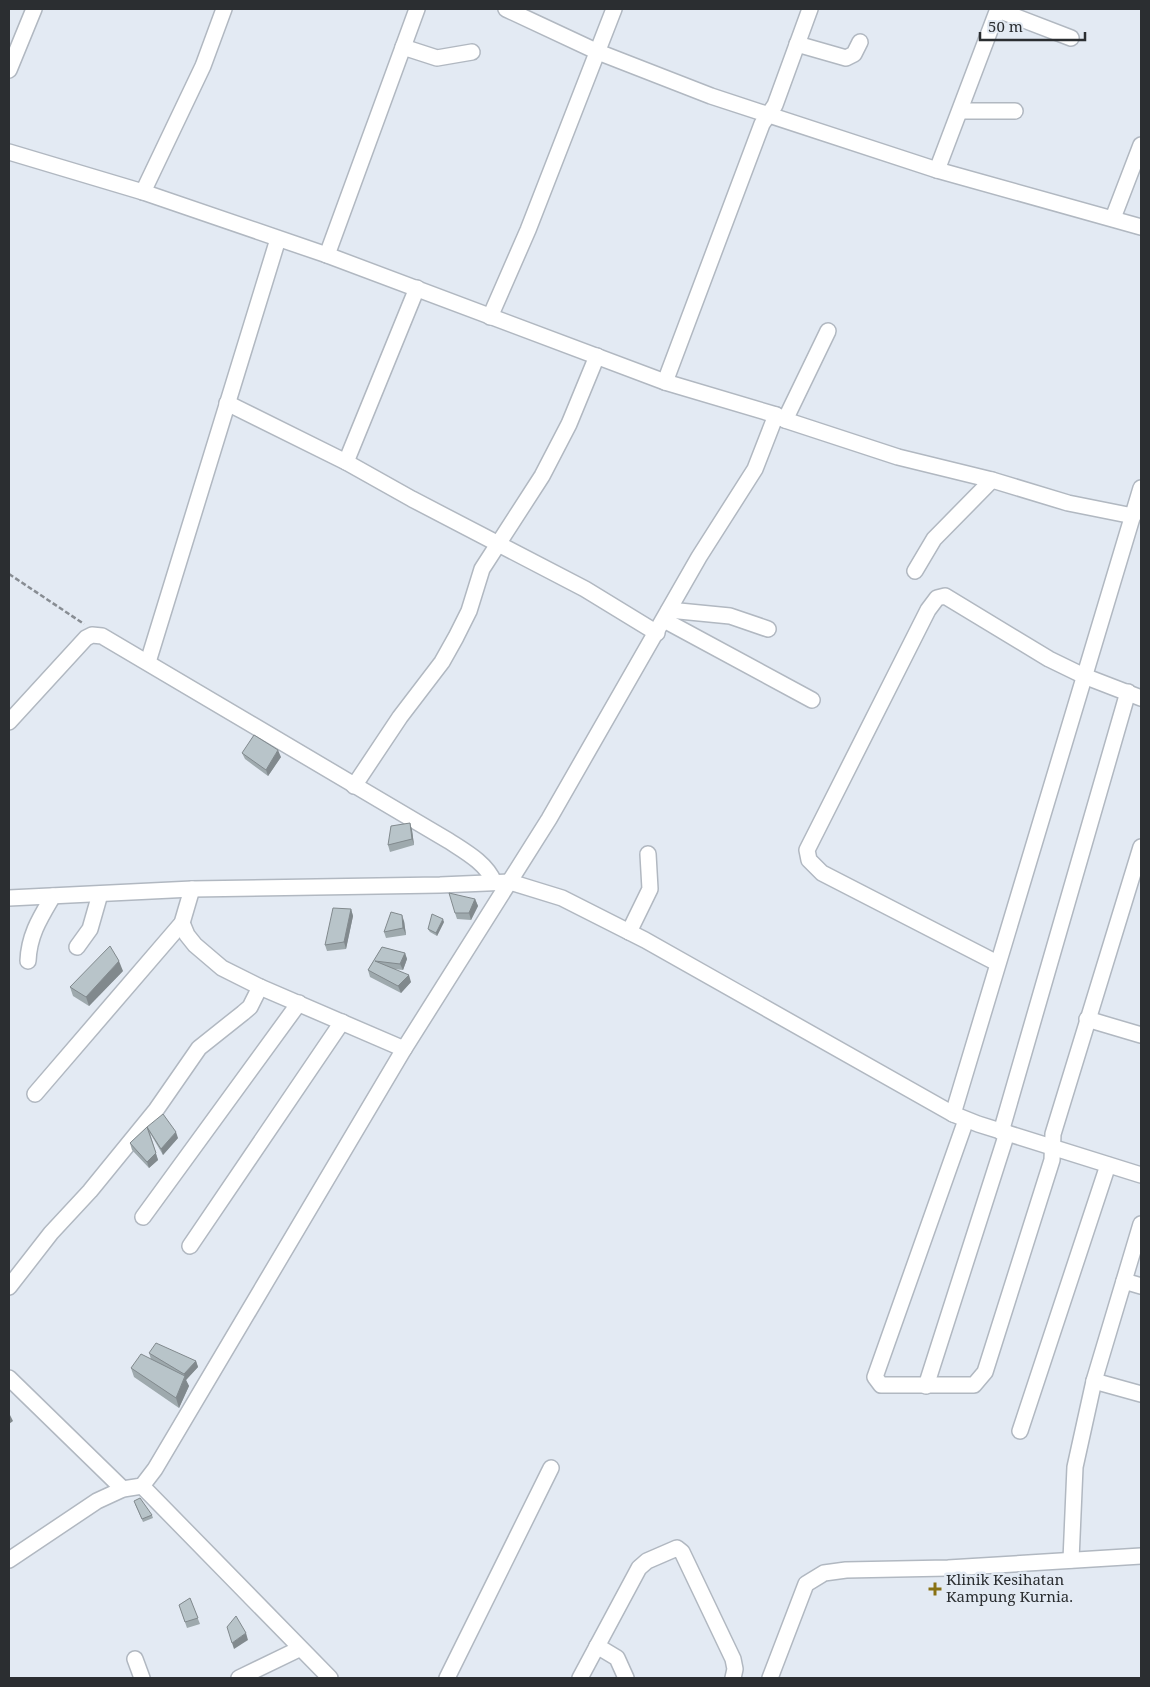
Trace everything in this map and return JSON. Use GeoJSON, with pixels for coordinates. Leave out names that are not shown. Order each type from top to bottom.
{"type":"FeatureCollection","features":[{"type":"Feature","properties":{"kind":"street"},"geometry":{"type":"LineString","coordinates":[[9,70],[34,9]]}},
{"type":"Feature","properties":{"kind":"street"},"geometry":{"type":"LineString","coordinates":[[143,192],[203,66],[224,9]]}},
{"type":"Feature","properties":{"kind":"street"},"geometry":{"type":"LineString","coordinates":[[327,254],[417,9]]}},
{"type":"Feature","properties":{"kind":"street"},"geometry":{"type":"LineString","coordinates":[[506,9],[598,52],[711,96],[937,170],[1113,218],[1141,228]]}},
{"type":"Feature","properties":{"kind":"street"},"geometry":{"type":"LineString","coordinates":[[490,316],[528,230],[614,9]]}},
{"type":"Feature","properties":{"kind":"street"},"geometry":{"type":"LineString","coordinates":[[665,382],[762,124],[775,105],[810,9]]}},
{"type":"Feature","properties":{"kind":"street"},"geometry":{"type":"LineString","coordinates":[[937,170],[998,9],[1071,38]]}},
{"type":"Feature","properties":{"kind":"street"},"geometry":{"type":"LineString","coordinates":[[797,44],[846,58],[854,54],[860,42]]}},
{"type":"Feature","properties":{"kind":"street"},"geometry":{"type":"LineString","coordinates":[[403,47],[436,58],[472,52]]}},
{"type":"Feature","properties":{"kind":"street"},"geometry":{"type":"LineString","coordinates":[[960,111],[1015,111]]}},
{"type":"Feature","properties":{"kind":"street"},"geometry":{"type":"LineString","coordinates":[[1113,218],[1141,145]]}},
{"type":"Feature","properties":{"kind":"street"},"geometry":{"type":"LineString","coordinates":[[9,152],[143,192],[327,254],[665,382],[898,457],[992,480],[1068,503],[1133,516]]}},
{"type":"Feature","properties":{"kind":"street"},"geometry":{"type":"LineString","coordinates":[[148,662],[278,239]]}},
{"type":"Feature","properties":{"kind":"street"},"geometry":{"type":"LineString","coordinates":[[346,462],[417,288]]}},
{"type":"Feature","properties":{"kind":"street"},"geometry":{"type":"LineString","coordinates":[[9,1560],[97,1501],[123,1489],[142,1486],[170,1447],[272,1268],[404,1048],[510,882],[699,557],[754,469],[828,331]]}},
{"type":"Feature","properties":{"kind":"street"},"geometry":{"type":"LineString","coordinates":[[354,786],[400,717],[442,662],[469,611],[482,569],[500,544],[542,476],[565,432],[597,356]]}},
{"type":"Feature","properties":{"kind":"street"},"geometry":{"type":"LineString","coordinates":[[227,403],[346,462],[412,499],[585,589],[663,621],[812,700]]}},
{"type":"Feature","properties":{"kind":"street"},"geometry":{"type":"LineString","coordinates":[[915,572],[934,539],[992,480]]}},
{"type":"Feature","properties":{"kind":"street"},"geometry":{"type":"LineString","coordinates":[[1141,488],[997,963],[959,1117],[875,1377],[877,1382],[886,1387],[974,1385],[981,1380],[985,1372],[1052,1160],[1053,1134],[1141,847]]}},
{"type":"Feature","properties":{"kind":"street"},"geometry":{"type":"LineString","coordinates":[[926,1386],[1134,695],[1084,676],[1049,659],[945,596],[937,598],[928,610],[809,842],[807,850],[809,860],[822,873],[997,963]]}},
{"type":"Feature","properties":{"kind":"street"},"geometry":{"type":"LineString","coordinates":[[663,621],[730,616],[768,629]]}},
{"type":"Feature","properties":{"kind":"street"},"geometry":{"type":"LineString","coordinates":[[9,722],[86,638],[92,635],[102,636],[472,856],[491,874],[494,882]]}},
{"type":"Feature","properties":{"kind":"street"},"geometry":{"type":"LineString","coordinates":[[629,932],[650,889],[648,854]]}},
{"type":"Feature","properties":{"kind":"street"},"geometry":{"type":"LineString","coordinates":[[9,898],[192,889],[440,886],[510,882],[562,898],[629,932],[959,1117],[1141,1175]]}},
{"type":"Feature","properties":{"kind":"street"},"geometry":{"type":"LineString","coordinates":[[35,1094],[182,923],[192,889]]}},
{"type":"Feature","properties":{"kind":"street"},"geometry":{"type":"LineString","coordinates":[[77,947],[92,923],[100,894]]}},
{"type":"Feature","properties":{"kind":"street"},"geometry":{"type":"LineString","coordinates":[[28,961],[33,932],[53,896]]}},
{"type":"Feature","properties":{"kind":"street"},"geometry":{"type":"LineString","coordinates":[[182,923],[186,935],[222,968],[260,987],[404,1048]]}},
{"type":"Feature","properties":{"kind":"street"},"geometry":{"type":"LineString","coordinates":[[9,1287],[51,1233],[90,1191],[156,1110],[199,1048],[250,1007],[260,987]]}},
{"type":"Feature","properties":{"kind":"street"},"geometry":{"type":"LineString","coordinates":[[142,1217],[299,1003]]}},
{"type":"Feature","properties":{"kind":"street"},"geometry":{"type":"LineString","coordinates":[[1087,1019],[1141,1035]]}},
{"type":"Feature","properties":{"kind":"street"},"geometry":{"type":"LineString","coordinates":[[190,1246],[342,1022]]}},
{"type":"Feature","properties":{"kind":"street"},"geometry":{"type":"LineString","coordinates":[[1020,1432],[1108,1164]]}},
{"type":"Feature","properties":{"kind":"street"},"geometry":{"type":"LineString","coordinates":[[1071,1560],[1075,1467],[1094,1380],[1141,1224]]}},
{"type":"Feature","properties":{"kind":"street"},"geometry":{"type":"LineString","coordinates":[[1124,1281],[1141,1286]]}},
{"type":"Feature","properties":{"kind":"street"},"geometry":{"type":"LineString","coordinates":[[9,1378],[123,1489]]}},
{"type":"Feature","properties":{"kind":"street"},"geometry":{"type":"LineString","coordinates":[[1094,1380],[1141,1394]]}},
{"type":"Feature","properties":{"kind":"street"},"geometry":{"type":"LineString","coordinates":[[447,1678],[551,1468]]}},
{"type":"Feature","properties":{"kind":"street"},"geometry":{"type":"LineString","coordinates":[[142,1486],[299,1649],[330,1678]]}},
{"type":"Feature","properties":{"kind":"street"},"geometry":{"type":"LineString","coordinates":[[580,1678],[639,1568],[646,1561],[677,1548],[682,1552],[733,1660],[733,1678]]}},
{"type":"Feature","properties":{"kind":"street"},"geometry":{"type":"LineString","coordinates":[[770,1678],[806,1584],[824,1573],[846,1570],[948,1568],[1141,1556]]}},
{"type":"Feature","properties":{"kind":"street"},"geometry":{"type":"LineString","coordinates":[[597,1646],[617,1658],[626,1678]]}},
{"type":"Feature","properties":{"kind":"street"},"geometry":{"type":"LineString","coordinates":[[239,1678],[299,1649]]}},
{"type":"Feature","properties":{"kind":"street"},"geometry":{"type":"LineString","coordinates":[[135,1659],[142,1678]]}},
{"type":"Feature","properties":{"kind":"path"},"geometry":{"type":"LineString","coordinates":[[9,574],[102,636]]}},
{"type":"Feature","properties":{"kind":"building"},"geometry":{"type":"Polygon","coordinates":[[[254,735],[278,750],[266,770],[242,753],[254,735]]]}},
{"type":"Feature","properties":{"kind":"building"},"geometry":{"type":"Polygon","coordinates":[[[410,823],[412,839],[388,845],[391,826],[410,823]]]}},
{"type":"Feature","properties":{"kind":"building"},"geometry":{"type":"Polygon","coordinates":[[[449,893],[475,899],[469,913],[455,913],[449,893]]]}},
{"type":"Feature","properties":{"kind":"building"},"geometry":{"type":"Polygon","coordinates":[[[333,908],[351,909],[344,942],[325,945],[333,908]]]}},
{"type":"Feature","properties":{"kind":"building"},"geometry":{"type":"Polygon","coordinates":[[[391,912],[402,915],[403,928],[384,932],[391,912]]]}},
{"type":"Feature","properties":{"kind":"building"},"geometry":{"type":"Polygon","coordinates":[[[432,914],[443,919],[436,933],[428,929],[432,914]]]}},
{"type":"Feature","properties":{"kind":"building"},"geometry":{"type":"Polygon","coordinates":[[[110,946],[119,961],[86,997],[70,987],[110,946]]]}},
{"type":"Feature","properties":{"kind":"building"},"geometry":{"type":"Polygon","coordinates":[[[382,947],[405,953],[400,964],[375,961],[409,975],[398,986],[368,970],[382,947]]]}},
{"type":"Feature","properties":{"kind":"building"},"geometry":{"type":"Polygon","coordinates":[[[163,1114],[176,1132],[161,1149],[147,1127],[163,1114]]]}},
{"type":"Feature","properties":{"kind":"building"},"geometry":{"type":"Polygon","coordinates":[[[147,1127],[156,1153],[147,1162],[130,1143],[147,1127]]]}},
{"type":"Feature","properties":{"kind":"building"},"geometry":{"type":"Polygon","coordinates":[[[156,1343],[196,1361],[184,1374],[149,1353],[156,1343]]]}},
{"type":"Feature","properties":{"kind":"building"},"geometry":{"type":"Polygon","coordinates":[[[141,1354],[185,1376],[176,1398],[131,1368],[141,1354]]]}},
{"type":"Feature","properties":{"kind":"building"},"geometry":{"type":"Polygon","coordinates":[[[140,1498],[152,1515],[142,1519],[134,1501],[140,1498]]]}},
{"type":"Feature","properties":{"kind":"building"},"geometry":{"type":"Polygon","coordinates":[[[190,1598],[198,1618],[185,1622],[179,1605],[190,1598]]]}},
{"type":"Feature","properties":{"kind":"building"},"geometry":{"type":"Polygon","coordinates":[[[236,1616],[246,1633],[232,1643],[227,1627],[236,1616]]]}},
{"type":"Feature","properties":{"kind":"place","name":"Klinik Kesihatan Kampung Kurnia."},"geometry":{"type":"Point","coordinates":[935,1589]}}]}
